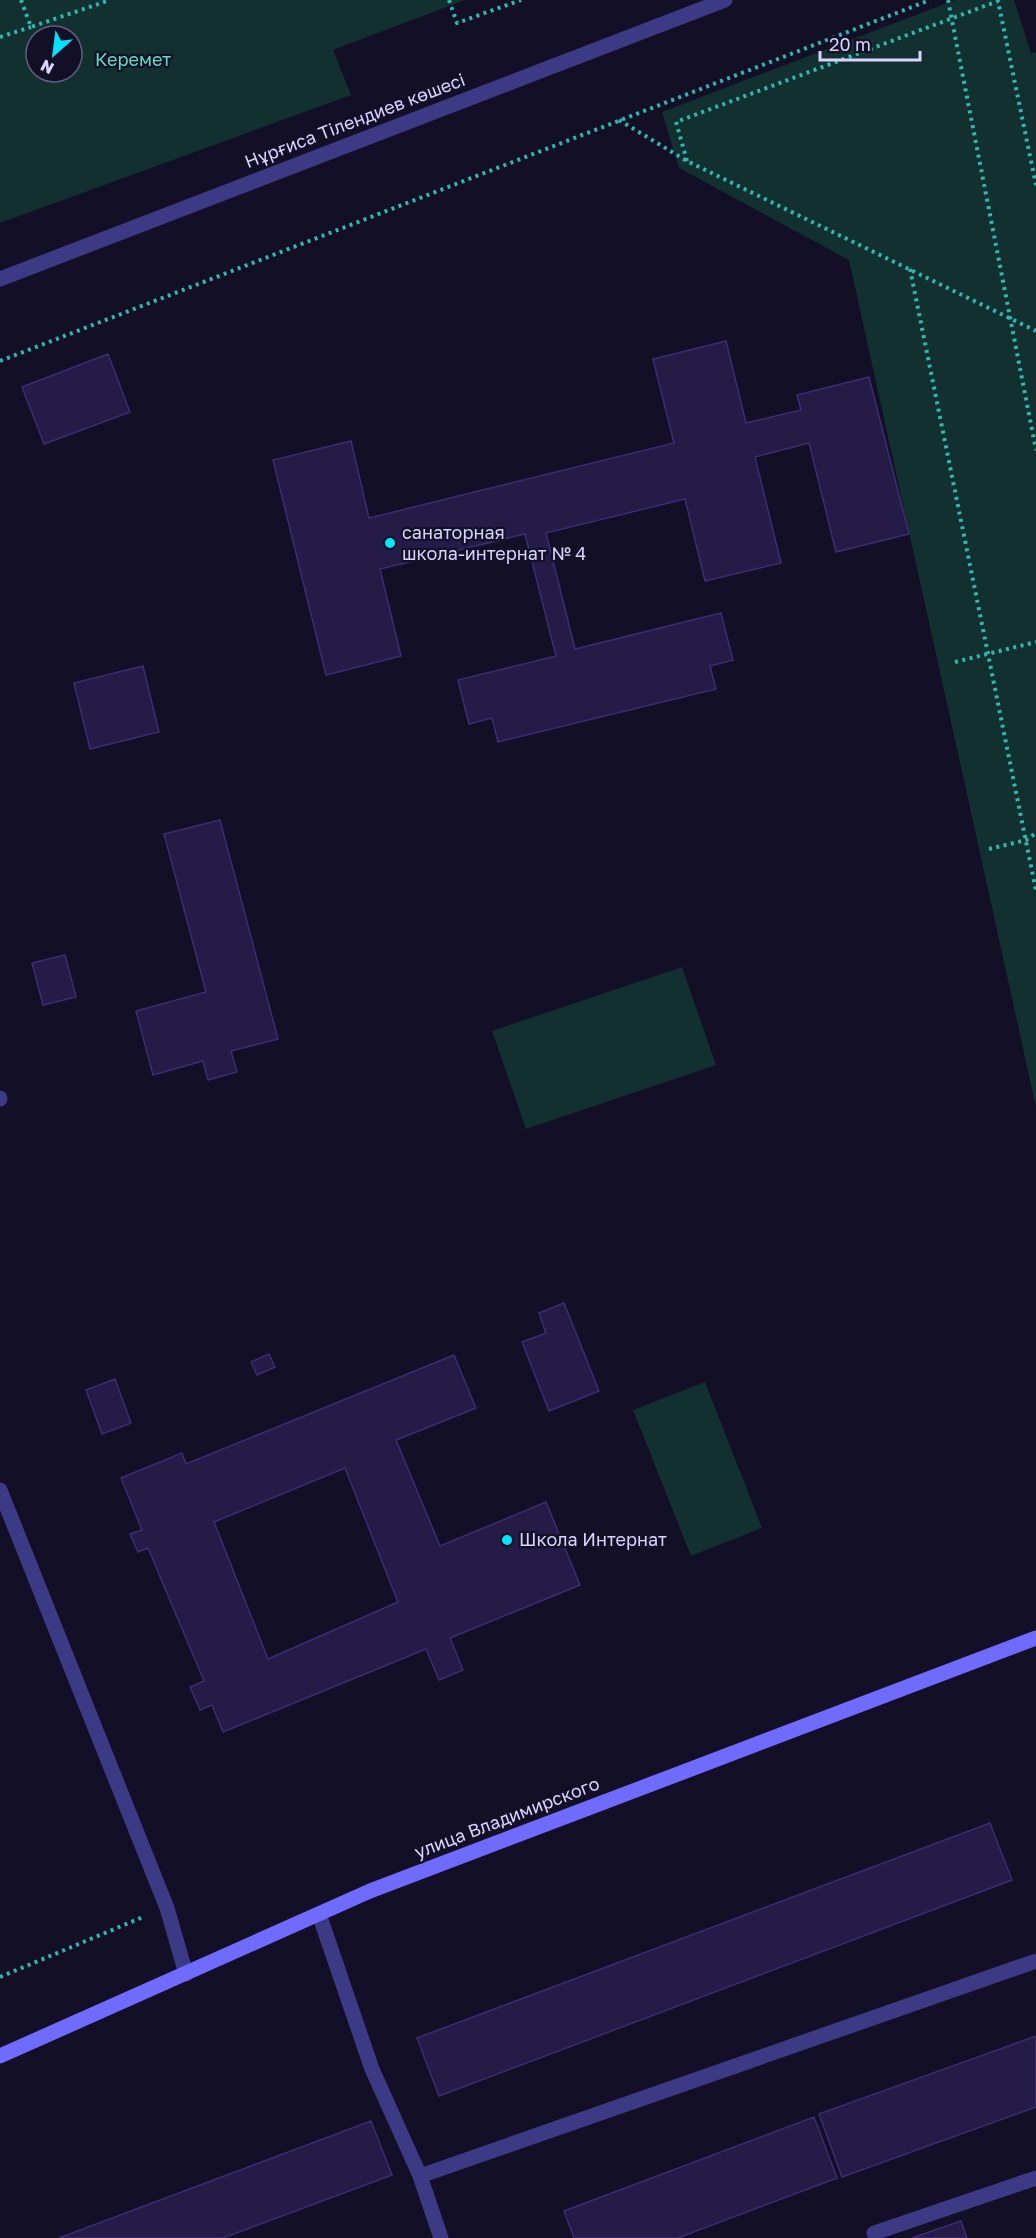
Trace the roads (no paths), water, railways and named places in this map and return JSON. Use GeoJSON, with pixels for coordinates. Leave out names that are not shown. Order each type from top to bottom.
{"type":"FeatureCollection","features":[{"type":"Feature","properties":{"kind":"street","name":"Нұрғиса Тілендиев көшесі"},"geometry":{"type":"LineString","coordinates":[[0,279],[725,0]]}},
{"type":"Feature","properties":{"kind":"street"},"geometry":{"type":"LineString","coordinates":[[0,1490],[166,1908],[186,1974]]}},
{"type":"Feature","properties":{"kind":"street","name":"улица Владимирского"},"geometry":{"type":"LineString","coordinates":[[0,2056],[370,1891],[1036,1638]]}},
{"type":"Feature","properties":{"kind":"street"},"geometry":{"type":"LineString","coordinates":[[319,1914],[372,2069],[420,2176],[441,2238]]}},
{"type":"Feature","properties":{"kind":"street"},"geometry":{"type":"LineString","coordinates":[[420,2176],[1036,1961]]}},
{"type":"Feature","properties":{"kind":"street"},"geometry":{"type":"LineString","coordinates":[[874,2234],[1036,2178]]}},
{"type":"Feature","properties":{"kind":"place","name":"санаторная школа-интернат № 4"},"geometry":{"type":"Point","coordinates":[390,543]}},
{"type":"Feature","properties":{"kind":"place","name":"Школа Интернат"},"geometry":{"type":"Point","coordinates":[507,1540]}},
{"type":"Feature","properties":{"kind":"park label","name":"Керемет"},"geometry":{"type":"Point","coordinates":[133,60]}}]}
